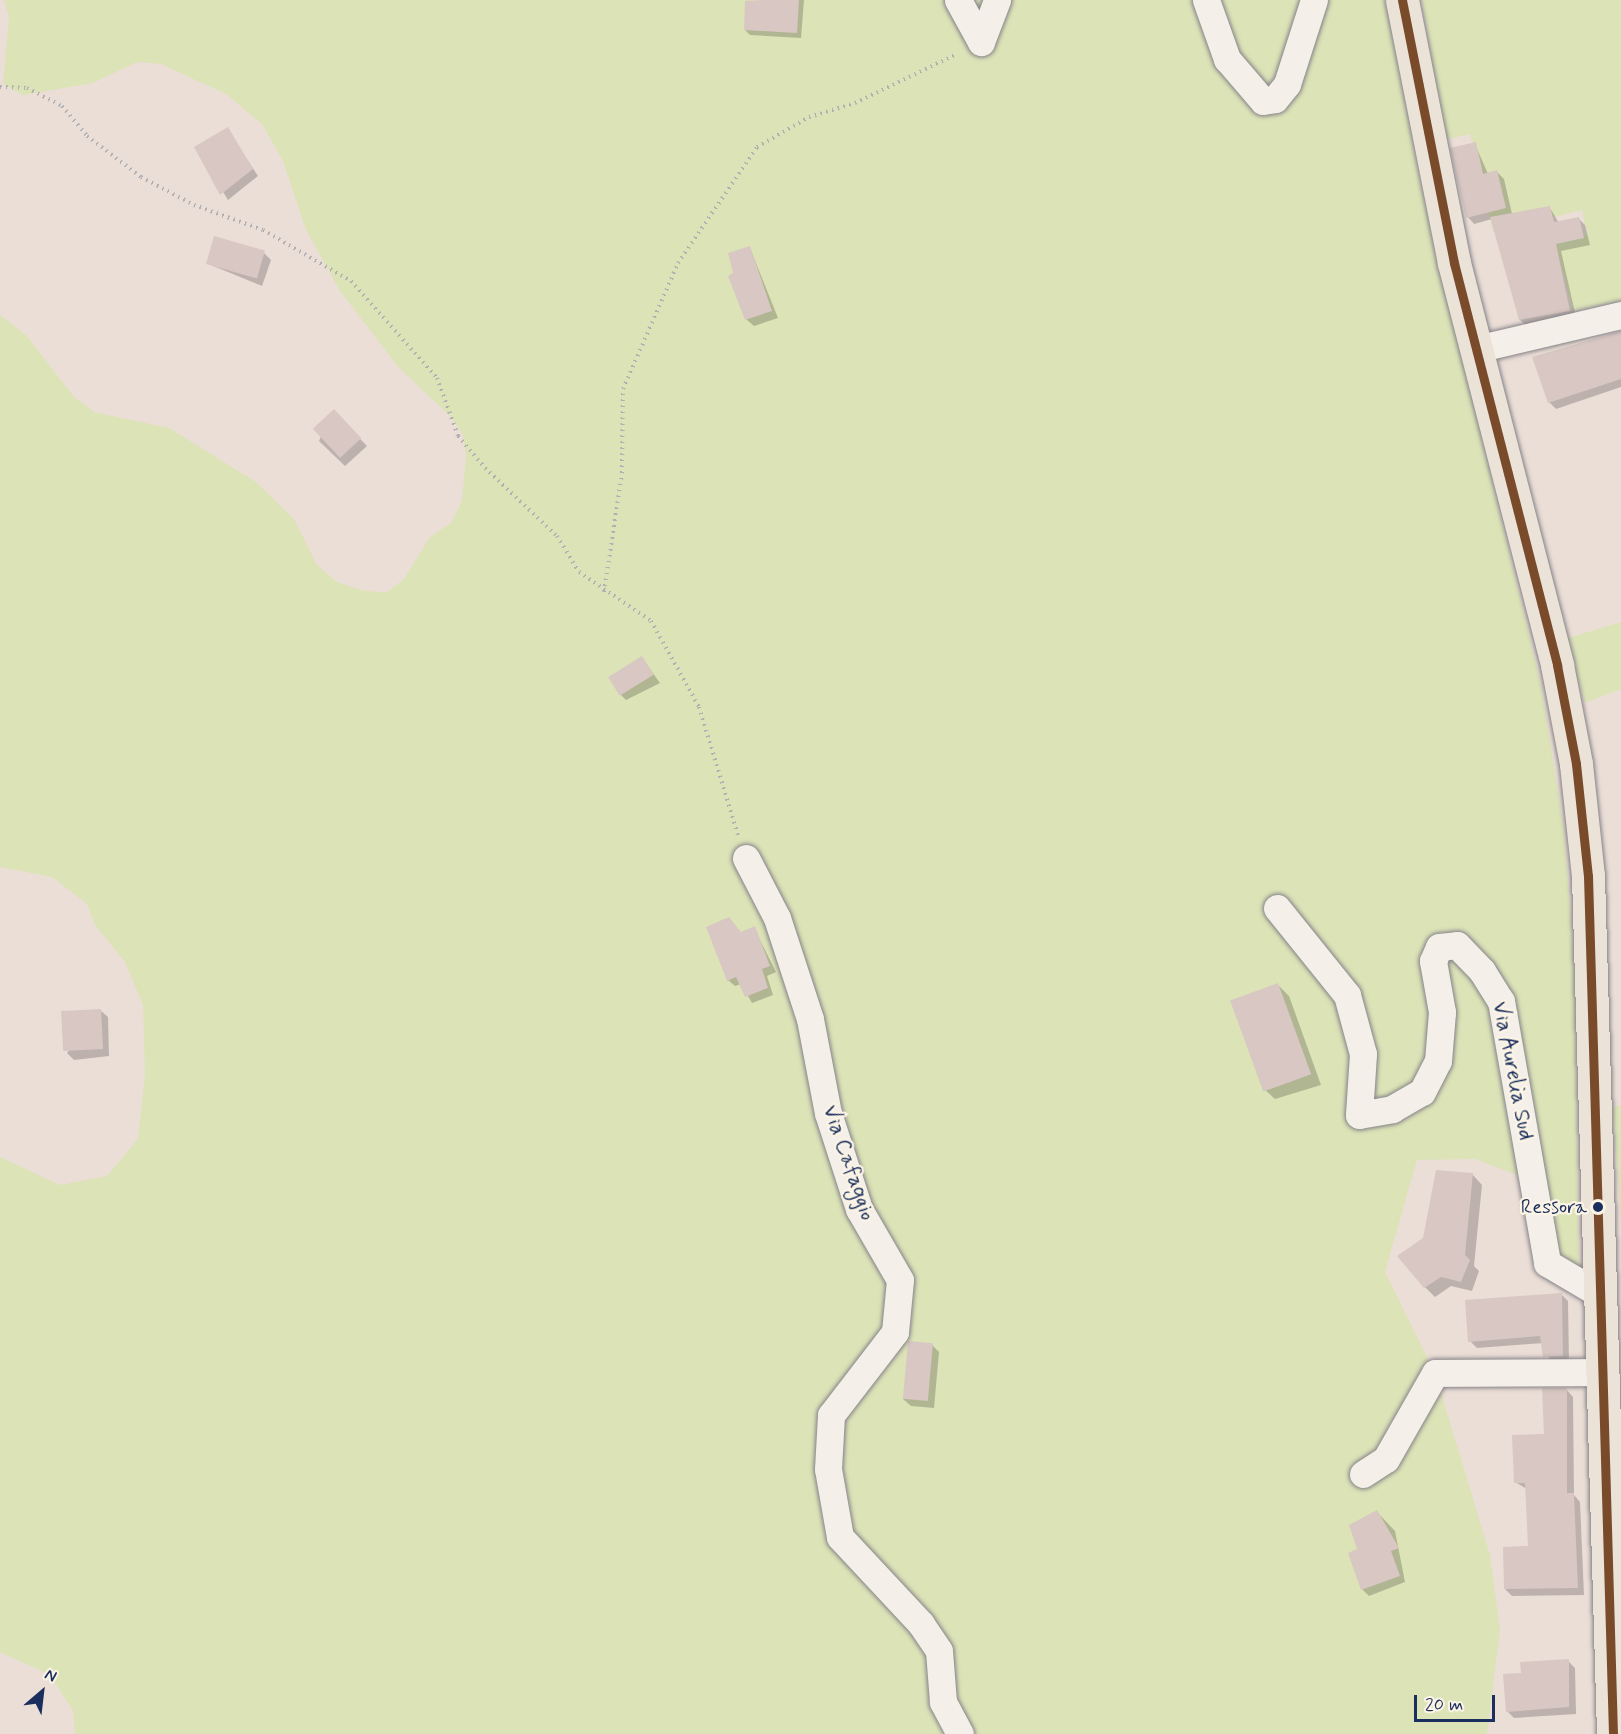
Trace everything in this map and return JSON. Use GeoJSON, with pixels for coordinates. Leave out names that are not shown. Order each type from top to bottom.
{"type":"FeatureCollection","features":[{"type":"Feature","properties":{"kind":"main road"},"geometry":{"type":"LineString","coordinates":[[1402,0],[1476,349],[1557,665],[1575,764],[1588,876],[1598,1293],[1617,1688],[1613,1734]]}},
{"type":"Feature","properties":{"kind":"street"},"geometry":{"type":"LineString","coordinates":[[958,0],[981,42]]}},
{"type":"Feature","properties":{"kind":"street"},"geometry":{"type":"LineString","coordinates":[[981,42],[997,0]]}},
{"type":"Feature","properties":{"kind":"street"},"geometry":{"type":"LineString","coordinates":[[1206,0],[1227,59],[1263,101],[1275,99],[1287,84],[1314,0]]}},
{"type":"Feature","properties":{"kind":"street"},"geometry":{"type":"LineString","coordinates":[[1476,349],[1621,315]]}},
{"type":"Feature","properties":{"kind":"street","name":"Via Cafaggio"},"geometry":{"type":"LineString","coordinates":[[746,858],[777,918],[810,1019],[828,1113],[859,1209],[900,1280],[895,1332],[831,1415],[828,1469],[840,1537],[921,1624],[939,1651],[943,1702],[960,1734]]}},
{"type":"Feature","properties":{"kind":"street","name":"Via Aurelia Sud"},"geometry":{"type":"LineString","coordinates":[[1277,908],[1347,995],[1363,1054],[1359,1115],[1392,1109],[1422,1092],[1438,1061],[1442,1012],[1433,961],[1439,947],[1456,945],[1482,971],[1501,1001],[1547,1263],[1598,1293]]}},
{"type":"Feature","properties":{"kind":"street"},"geometry":{"type":"LineString","coordinates":[[1363,1474],[1386,1459],[1435,1372],[1603,1372]]}},
{"type":"Feature","properties":{"kind":"path"},"geometry":{"type":"LineString","coordinates":[[604,592],[622,473],[623,389],[678,263],[757,147],[809,117],[855,103],[981,42]]}},
{"type":"Feature","properties":{"kind":"path"},"geometry":{"type":"LineString","coordinates":[[0,87],[27,87],[62,106],[87,136],[141,177],[194,205],[263,230],[351,280],[437,378],[458,436],[557,536],[579,572],[604,592],[651,621],[699,707],[746,858]]}},
{"type":"Feature","properties":{"kind":"green space"},"geometry":{"type":"Polygon","coordinates":[[[4,0],[1386,0],[1420,181],[1541,685],[1564,830],[1575,972],[1579,1275],[1553,1254],[1533,1181],[1475,1159],[1417,1160],[1385,1272],[1435,1373],[1490,1555],[1500,1630],[1487,1734],[75,1734],[73,1711],[50,1675],[0,1652],[0,1157],[60,1185],[107,1176],[138,1139],[145,1073],[143,1005],[125,962],[95,925],[87,904],[52,877],[0,867],[0,315],[27,336],[74,397],[94,412],[169,428],[256,482],[294,519],[317,565],[337,582],[361,590],[386,593],[404,579],[430,537],[451,523],[462,501],[466,457],[463,435],[450,416],[398,367],[340,291],[306,230],[283,161],[262,124],[226,94],[161,64],[137,62],[93,83],[23,95],[3,84],[9,17],[4,0]]]}},
{"type":"Feature","properties":{"kind":"green space"},"geometry":{"type":"Polygon","coordinates":[[[1422,0],[1621,0],[1621,301],[1573,311],[1556,244],[1587,234],[1582,210],[1493,232],[1470,134],[1444,140],[1422,0]]]}},
{"type":"Feature","properties":{"kind":"green space"},"geometry":{"type":"Polygon","coordinates":[[[1621,622],[1621,689],[1585,703],[1565,639],[1621,622]]]}},
{"type":"Feature","properties":{"kind":"green space"},"geometry":{"type":"Polygon","coordinates":[[[1621,1105],[1621,1226],[1613,1107],[1621,1105]]]}},
{"type":"Feature","properties":{"kind":"building"},"geometry":{"type":"Polygon","coordinates":[[[799,0],[797,33],[744,30],[745,1],[799,0]]]}},
{"type":"Feature","properties":{"kind":"building"},"geometry":{"type":"Polygon","coordinates":[[[228,127],[253,169],[220,195],[194,147],[228,127]]]}},
{"type":"Feature","properties":{"kind":"building"},"geometry":{"type":"Polygon","coordinates":[[[1476,142],[1483,174],[1497,170],[1506,208],[1466,218],[1450,148],[1476,142]]]}},
{"type":"Feature","properties":{"kind":"building"},"geometry":{"type":"Polygon","coordinates":[[[1550,206],[1554,222],[1579,217],[1584,238],[1556,244],[1570,311],[1519,320],[1490,217],[1550,206]]]}},
{"type":"Feature","properties":{"kind":"building"},"geometry":{"type":"Polygon","coordinates":[[[214,236],[265,251],[257,278],[206,264],[214,236]]]}},
{"type":"Feature","properties":{"kind":"building"},"geometry":{"type":"Polygon","coordinates":[[[750,246],[772,311],[745,320],[728,276],[733,273],[728,253],[750,246]]]}},
{"type":"Feature","properties":{"kind":"building"},"geometry":{"type":"Polygon","coordinates":[[[1621,331],[1621,379],[1548,403],[1532,357],[1621,331]]]}},
{"type":"Feature","properties":{"kind":"building"},"geometry":{"type":"Polygon","coordinates":[[[334,409],[361,438],[340,458],[313,429],[334,409]]]}},
{"type":"Feature","properties":{"kind":"building"},"geometry":{"type":"Polygon","coordinates":[[[642,656],[654,675],[620,696],[608,677],[642,656]]]}},
{"type":"Feature","properties":{"kind":"building"},"geometry":{"type":"Polygon","coordinates":[[[729,917],[741,932],[755,926],[770,966],[762,969],[768,988],[745,997],[736,977],[727,981],[706,927],[729,917]]]}},
{"type":"Feature","properties":{"kind":"building"},"geometry":{"type":"Polygon","coordinates":[[[1278,983],[1311,1074],[1263,1092],[1230,1000],[1278,983]]]}},
{"type":"Feature","properties":{"kind":"building"},"geometry":{"type":"Polygon","coordinates":[[[101,1009],[103,1049],[63,1051],[61,1011],[101,1009]]]}},
{"type":"Feature","properties":{"kind":"building"},"geometry":{"type":"Polygon","coordinates":[[[1436,1170],[1473,1173],[1465,1255],[1470,1260],[1461,1282],[1441,1277],[1424,1288],[1397,1256],[1423,1238],[1436,1170]]]}},
{"type":"Feature","properties":{"kind":"building"},"geometry":{"type":"Polygon","coordinates":[[[1562,1293],[1563,1356],[1543,1357],[1540,1336],[1468,1342],[1465,1300],[1562,1293]]]}},
{"type":"Feature","properties":{"kind":"building"},"geometry":{"type":"Polygon","coordinates":[[[908,1341],[933,1343],[928,1401],[903,1399],[908,1341]]]}},
{"type":"Feature","properties":{"kind":"building"},"geometry":{"type":"Polygon","coordinates":[[[1542,1388],[1567,1388],[1567,1493],[1574,1493],[1578,1588],[1504,1589],[1503,1547],[1528,1546],[1525,1483],[1514,1483],[1512,1435],[1544,1434],[1542,1388]]]}},
{"type":"Feature","properties":{"kind":"building"},"geometry":{"type":"Polygon","coordinates":[[[1377,1510],[1399,1548],[1391,1551],[1400,1576],[1361,1590],[1348,1553],[1357,1549],[1349,1525],[1377,1510]]]}},
{"type":"Feature","properties":{"kind":"building"},"geometry":{"type":"Polygon","coordinates":[[[1569,1659],[1569,1707],[1506,1712],[1503,1674],[1521,1673],[1520,1662],[1569,1659]]]}},
{"type":"Feature","properties":{"kind":"transit line"},"geometry":{"type":"LineString","coordinates":[[1402,0],[1454,263],[1557,665],[1576,764],[1588,876],[1613,1734]]}},
{"type":"Feature","properties":{"kind":"place","name":"Ressora"},"geometry":{"type":"Point","coordinates":[1598,1207]}}]}
